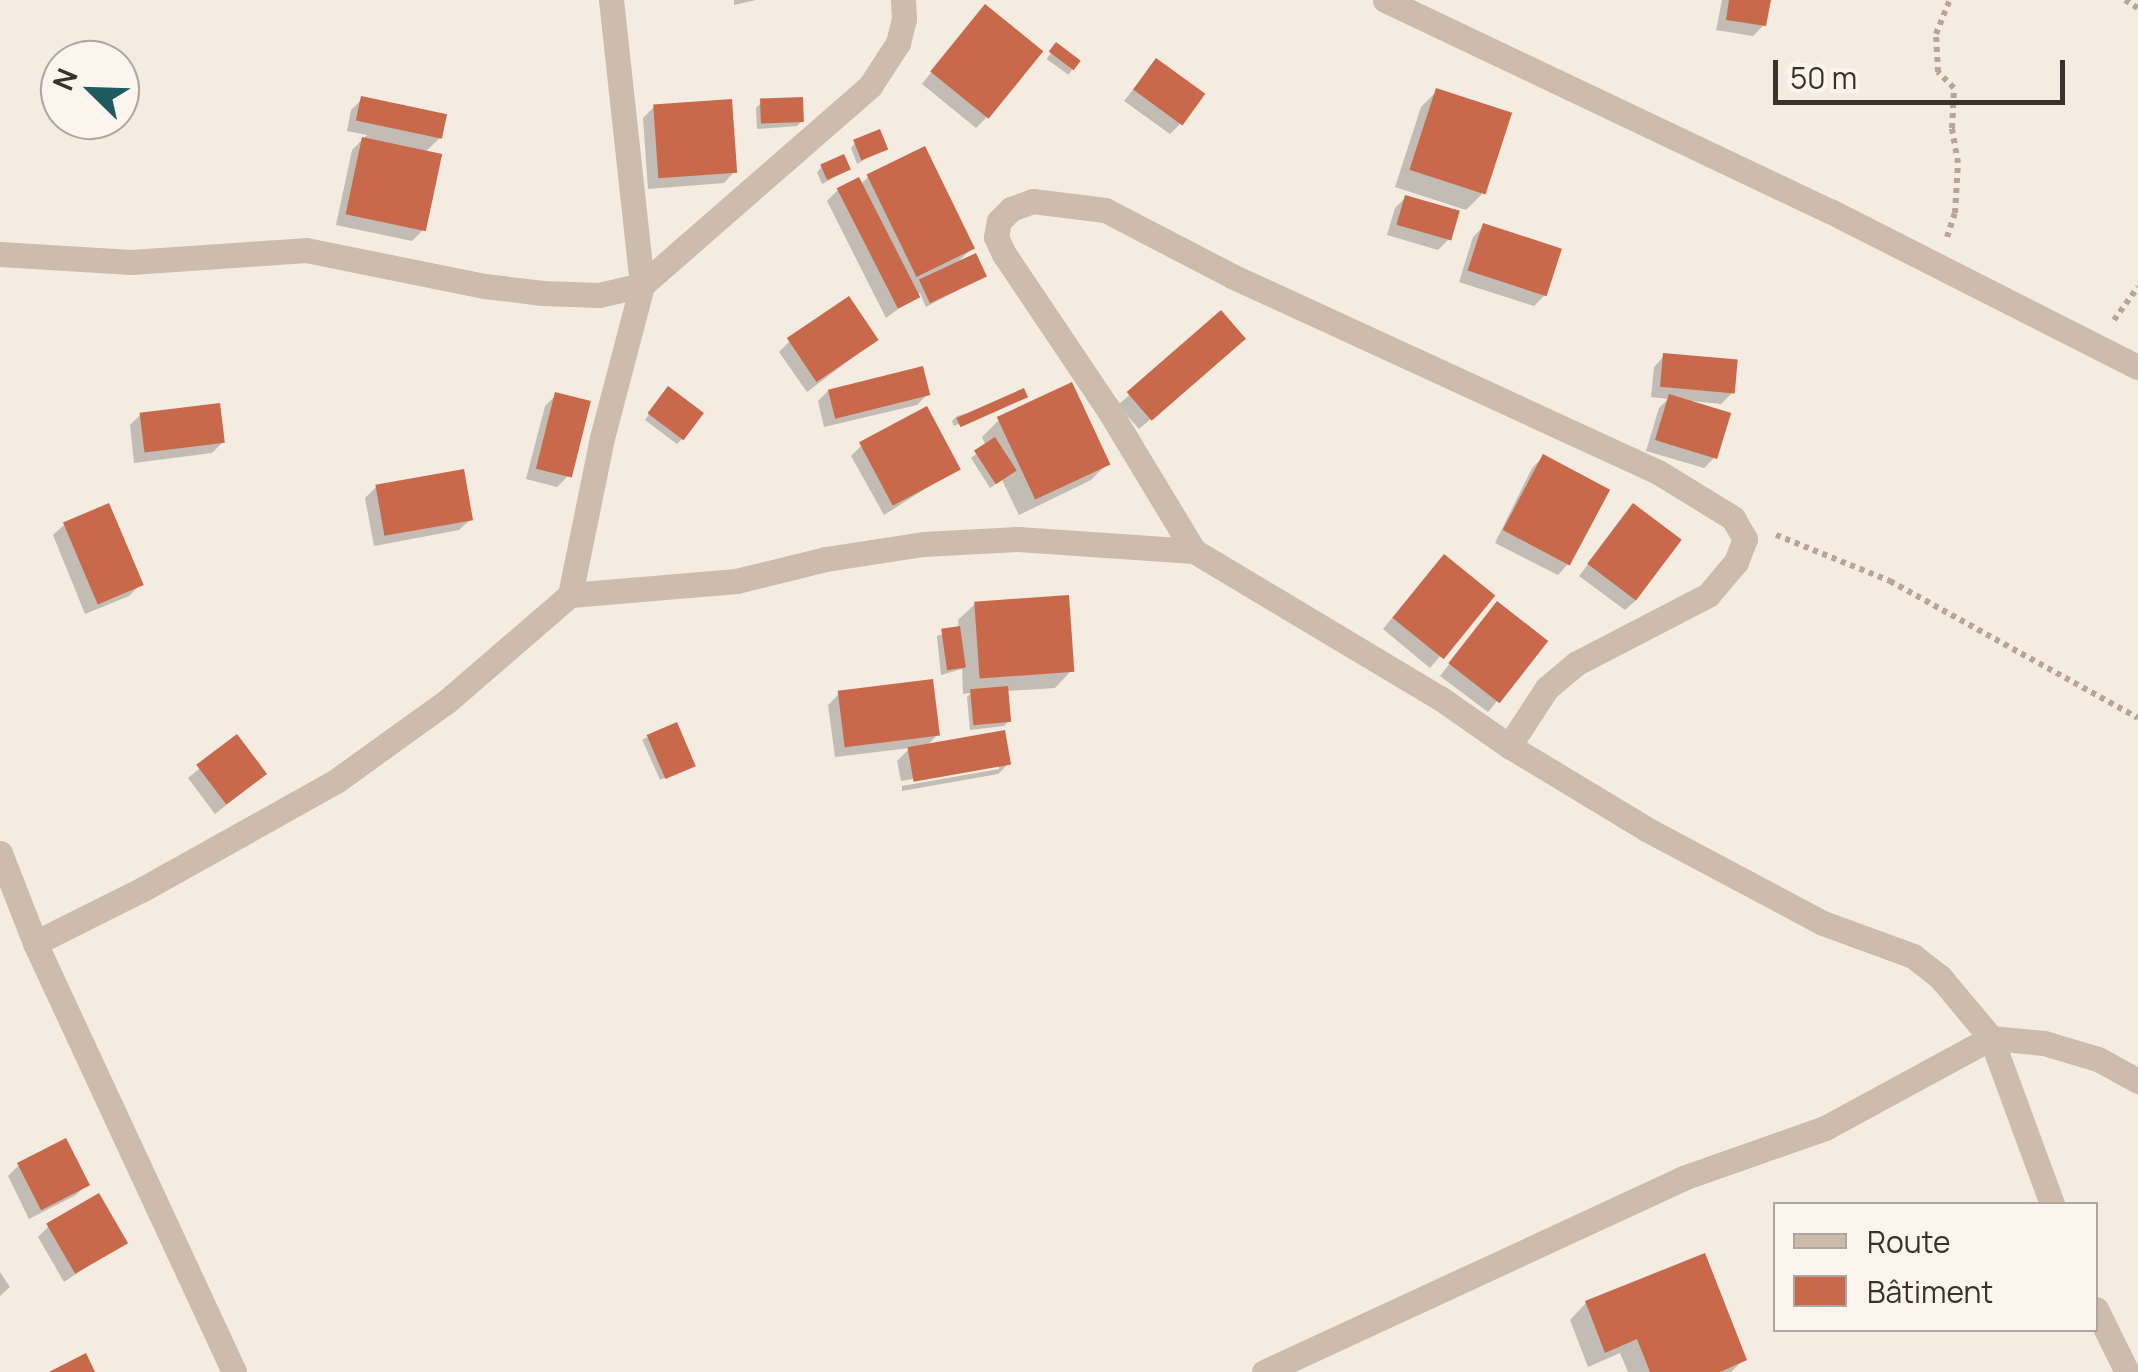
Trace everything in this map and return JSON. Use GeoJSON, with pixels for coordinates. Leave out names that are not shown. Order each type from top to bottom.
{"type":"FeatureCollection","features":[{"type":"Feature","properties":{"kind":"street"},"geometry":{"type":"LineString","coordinates":[[570,595],[602,438],[642,284],[611,0]]}},
{"type":"Feature","properties":{"kind":"street"},"geometry":{"type":"LineString","coordinates":[[0,254],[131,262],[306,250],[466,283],[543,293],[600,295],[642,284],[870,86],[898,43],[904,19],[903,0]]}},
{"type":"Feature","properties":{"kind":"street"},"geometry":{"type":"LineString","coordinates":[[1385,0],[1596,98],[2138,367]]}},
{"type":"Feature","properties":{"kind":"street"},"geometry":{"type":"LineString","coordinates":[[1194,551],[1110,412],[1004,254],[996,237],[999,221],[1011,209],[1033,202],[1105,210],[1232,276],[1658,472],[1733,518],[1745,539],[1736,562],[1708,594],[1577,663],[1546,688],[1509,746]]}},
{"type":"Feature","properties":{"kind":"street"},"geometry":{"type":"LineString","coordinates":[[36,943],[143,889],[336,781],[446,702],[570,595],[736,581],[826,558],[923,544],[1018,539],[1194,551],[1440,698],[1509,746],[1762,893],[1822,923],[1913,956],[1940,977],[1991,1038],[2051,1202]]}},
{"type":"Feature","properties":{"kind":"street"},"geometry":{"type":"LineString","coordinates":[[0,853],[36,943],[234,1372]]}},
{"type":"Feature","properties":{"kind":"street"},"geometry":{"type":"LineString","coordinates":[[1264,1372],[1682,1178],[1825,1128],[1991,1038],[2044,1044],[2098,1059],[2138,1081]]}},
{"type":"Feature","properties":{"kind":"street"},"geometry":{"type":"LineString","coordinates":[[2098,1313],[2126,1372]]}},
{"type":"Feature","properties":{"kind":"path"},"geometry":{"type":"LineString","coordinates":[[1937,265],[1955,213],[1958,162],[1952,128],[1954,88],[1938,72],[1936,34],[1950,0]]}},
{"type":"Feature","properties":{"kind":"path"},"geometry":{"type":"LineString","coordinates":[[2126,0],[2138,8]]}},
{"type":"Feature","properties":{"kind":"path"},"geometry":{"type":"LineString","coordinates":[[2096,345],[2138,287]]}},
{"type":"Feature","properties":{"kind":"path"},"geometry":{"type":"LineString","coordinates":[[1733,518],[1890,581],[2138,718]]}},
{"type":"Feature","properties":{"kind":"building"},"geometry":{"type":"Polygon","coordinates":[[[1729,0],[1771,0],[1766,26],[1726,20],[1729,0]]]}},
{"type":"Feature","properties":{"kind":"building"},"geometry":{"type":"Polygon","coordinates":[[[985,4],[1043,51],[989,119],[930,72],[985,4]]]}},
{"type":"Feature","properties":{"kind":"building"},"geometry":{"type":"Polygon","coordinates":[[[1056,42],[1081,61],[1074,70],[1049,52],[1056,42]]]}},
{"type":"Feature","properties":{"kind":"building"},"geometry":{"type":"Polygon","coordinates":[[[1156,58],[1205,94],[1182,125],[1133,90],[1156,58]]]}},
{"type":"Feature","properties":{"kind":"building"},"geometry":{"type":"Polygon","coordinates":[[[1436,88],[1512,113],[1486,195],[1409,170],[1436,88]]]}},
{"type":"Feature","properties":{"kind":"building"},"geometry":{"type":"Polygon","coordinates":[[[361,96],[447,114],[442,139],[356,120],[361,96]]]}},
{"type":"Feature","properties":{"kind":"building"},"geometry":{"type":"Polygon","coordinates":[[[803,97],[804,122],[761,123],[760,99],[803,97]]]}},
{"type":"Feature","properties":{"kind":"building"},"geometry":{"type":"Polygon","coordinates":[[[732,99],[737,173],[658,178],[653,105],[732,99]]]}},
{"type":"Feature","properties":{"kind":"building"},"geometry":{"type":"Polygon","coordinates":[[[880,129],[888,149],[861,160],[853,140],[880,129]]]}},
{"type":"Feature","properties":{"kind":"building"},"geometry":{"type":"Polygon","coordinates":[[[362,137],[442,154],[426,231],[346,214],[362,137]]]}},
{"type":"Feature","properties":{"kind":"building"},"geometry":{"type":"Polygon","coordinates":[[[925,146],[975,248],[917,277],[867,174],[925,146]]]}},
{"type":"Feature","properties":{"kind":"building"},"geometry":{"type":"Polygon","coordinates":[[[844,154],[851,170],[827,180],[820,165],[844,154]]]}},
{"type":"Feature","properties":{"kind":"building"},"geometry":{"type":"Polygon","coordinates":[[[859,177],[920,297],[898,309],[837,188],[859,177]]]}},
{"type":"Feature","properties":{"kind":"building"},"geometry":{"type":"Polygon","coordinates":[[[1405,195],[1460,211],[1451,241],[1396,225],[1405,195]]]}},
{"type":"Feature","properties":{"kind":"building"},"geometry":{"type":"Polygon","coordinates":[[[1483,223],[1562,249],[1546,296],[1468,271],[1483,223]]]}},
{"type":"Feature","properties":{"kind":"building"},"geometry":{"type":"Polygon","coordinates":[[[976,253],[987,277],[930,303],[919,280],[976,253]]]}},
{"type":"Feature","properties":{"kind":"building"},"geometry":{"type":"Polygon","coordinates":[[[849,296],[879,340],[816,382],[787,338],[849,296]]]}},
{"type":"Feature","properties":{"kind":"building"},"geometry":{"type":"Polygon","coordinates":[[[1221,310],[1246,339],[1152,421],[1127,392],[1221,310]]]}},
{"type":"Feature","properties":{"kind":"building"},"geometry":{"type":"Polygon","coordinates":[[[1663,353],[1738,360],[1735,393],[1660,387],[1663,353]]]}},
{"type":"Feature","properties":{"kind":"building"},"geometry":{"type":"Polygon","coordinates":[[[923,366],[930,395],[835,419],[828,390],[923,366]]]}},
{"type":"Feature","properties":{"kind":"building"},"geometry":{"type":"Polygon","coordinates":[[[1072,382],[1110,464],[1035,500],[997,417],[1072,382]]]}},
{"type":"Feature","properties":{"kind":"building"},"geometry":{"type":"Polygon","coordinates":[[[668,386],[704,413],[683,440],[648,413],[668,386]]]}},
{"type":"Feature","properties":{"kind":"building"},"geometry":{"type":"Polygon","coordinates":[[[1024,388],[1028,397],[960,427],[956,418],[1024,388]]]}},
{"type":"Feature","properties":{"kind":"building"},"geometry":{"type":"Polygon","coordinates":[[[555,392],[591,401],[572,478],[536,469],[555,392]]]}},
{"type":"Feature","properties":{"kind":"building"},"geometry":{"type":"Polygon","coordinates":[[[1669,394],[1731,413],[1717,459],[1655,440],[1669,394]]]}},
{"type":"Feature","properties":{"kind":"building"},"geometry":{"type":"Polygon","coordinates":[[[220,403],[225,443],[144,453],[140,413],[220,403]]]}},
{"type":"Feature","properties":{"kind":"building"},"geometry":{"type":"Polygon","coordinates":[[[927,406],[961,470],[893,506],[859,442],[927,406]]]}},
{"type":"Feature","properties":{"kind":"building"},"geometry":{"type":"Polygon","coordinates":[[[995,437],[1017,471],[996,484],[974,451],[995,437]]]}},
{"type":"Feature","properties":{"kind":"building"},"geometry":{"type":"Polygon","coordinates":[[[1543,454],[1610,490],[1570,566],[1503,530],[1543,454]]]}},
{"type":"Feature","properties":{"kind":"building"},"geometry":{"type":"Polygon","coordinates":[[[464,469],[473,520],[384,536],[375,485],[464,469]]]}},
{"type":"Feature","properties":{"kind":"building"},"geometry":{"type":"Polygon","coordinates":[[[109,503],[144,585],[98,604],[63,523],[109,503]]]}},
{"type":"Feature","properties":{"kind":"building"},"geometry":{"type":"Polygon","coordinates":[[[1633,503],[1682,540],[1636,600],[1587,564],[1633,503]]]}},
{"type":"Feature","properties":{"kind":"building"},"geometry":{"type":"Polygon","coordinates":[[[1444,554],[1495,596],[1444,659],[1392,618],[1444,554]]]}},
{"type":"Feature","properties":{"kind":"building"},"geometry":{"type":"Polygon","coordinates":[[[1069,595],[1074,672],[980,678],[974,602],[1069,595]]]}},
{"type":"Feature","properties":{"kind":"building"},"geometry":{"type":"Polygon","coordinates":[[[1497,601],[1548,641],[1500,703],[1448,663],[1497,601]]]}},
{"type":"Feature","properties":{"kind":"building"},"geometry":{"type":"Polygon","coordinates":[[[960,626],[966,668],[947,670],[941,629],[960,626]]]}},
{"type":"Feature","properties":{"kind":"building"},"geometry":{"type":"Polygon","coordinates":[[[933,679],[940,736],[845,747],[838,691],[933,679]]]}},
{"type":"Feature","properties":{"kind":"building"},"geometry":{"type":"Polygon","coordinates":[[[1008,686],[1011,722],[973,725],[970,689],[1008,686]]]}},
{"type":"Feature","properties":{"kind":"building"},"geometry":{"type":"Polygon","coordinates":[[[677,722],[696,766],[665,779],[647,735],[677,722]]]}},
{"type":"Feature","properties":{"kind":"building"},"geometry":{"type":"Polygon","coordinates":[[[1005,730],[1011,764],[914,782],[908,747],[1005,730]]]}},
{"type":"Feature","properties":{"kind":"building"},"geometry":{"type":"Polygon","coordinates":[[[237,734],[267,774],[226,805],[196,765],[237,734]]]}},
{"type":"Feature","properties":{"kind":"building"},"geometry":{"type":"Polygon","coordinates":[[[66,1138],[90,1185],[41,1210],[17,1163],[66,1138]]]}},
{"type":"Feature","properties":{"kind":"building"},"geometry":{"type":"Polygon","coordinates":[[[99,1193],[128,1243],[75,1274],[46,1224],[99,1193]]]}},
{"type":"Feature","properties":{"kind":"building"},"geometry":{"type":"Polygon","coordinates":[[[1705,1253],[1747,1360],[1720,1372],[1650,1372],[1637,1339],[1605,1353],[1585,1301],[1705,1253]]]}},
{"type":"Feature","properties":{"kind":"building"},"geometry":{"type":"Polygon","coordinates":[[[86,1353],[95,1372],[49,1372],[86,1353]]]}}]}
